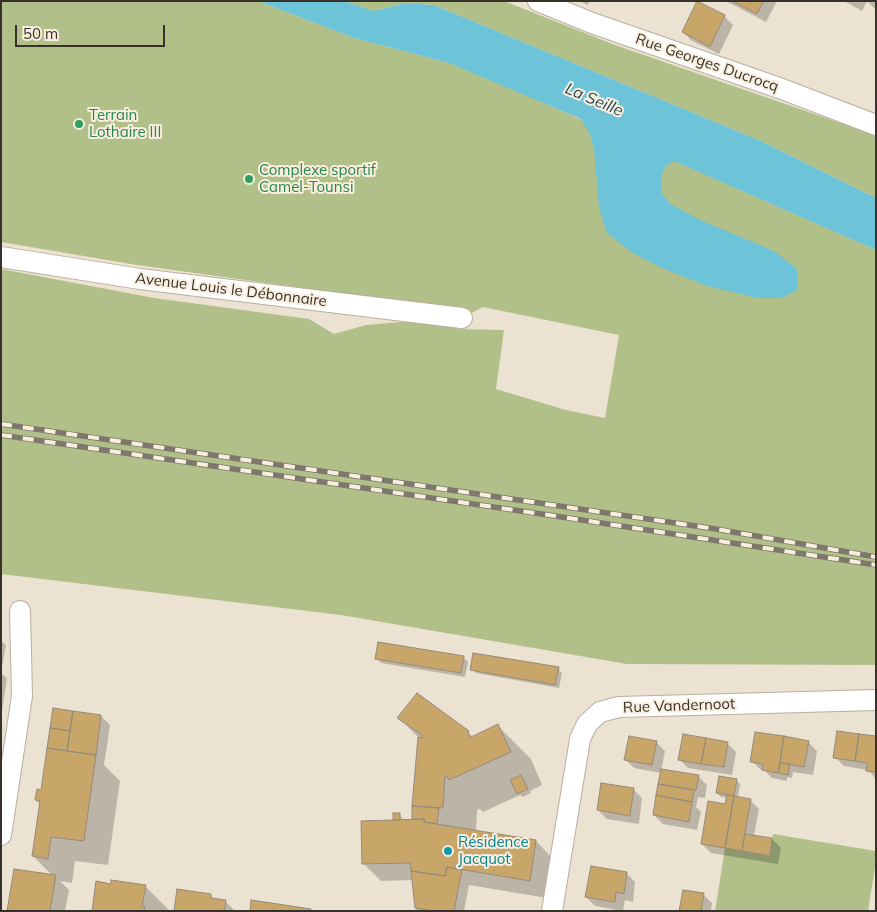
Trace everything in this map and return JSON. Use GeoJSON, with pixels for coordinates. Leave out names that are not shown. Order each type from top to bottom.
{"type":"FeatureCollection","features":[{"type":"Feature","properties":{"kind":"street","name":"Rue Georges Ducrocq"},"geometry":{"type":"LineString","coordinates":[[538,1],[876,124]]}},
{"type":"Feature","properties":{"kind":"street","name":"Avenue Louis le Débonnaire"},"geometry":{"type":"LineString","coordinates":[[1,257],[140,279],[462,318]]}},
{"type":"Feature","properties":{"kind":"street"},"geometry":{"type":"LineString","coordinates":[[1,835],[22,696],[20,611]]}},
{"type":"Feature","properties":{"kind":"street","name":"Rue Vandernoot"},"geometry":{"type":"LineString","coordinates":[[552,911],[580,739],[587,724],[600,712],[620,707],[876,700]]}},
{"type":"Feature","properties":{"kind":"green space"},"geometry":{"type":"Polygon","coordinates":[[[1,1],[258,1],[354,38],[449,63],[876,250],[876,665],[627,664],[341,615],[1,574],[1,269],[154,298],[309,319],[334,334],[366,325],[459,317],[456,329],[504,330],[496,389],[566,410],[605,418],[619,335],[483,307],[462,318],[463,310],[137,265],[1,242],[1,1]]]}},
{"type":"Feature","properties":{"kind":"green space"},"geometry":{"type":"Polygon","coordinates":[[[345,1],[504,1],[615,45],[876,136],[876,198],[761,141],[434,5],[406,3],[373,11],[345,1]]]}},
{"type":"Feature","properties":{"kind":"green space"},"geometry":{"type":"Polygon","coordinates":[[[773,834],[876,851],[868,911],[715,911],[725,848],[769,856],[773,834]]]}},
{"type":"Feature","properties":{"kind":"water","name":"La Seille"},"geometry":{"type":"Polygon","coordinates":[[[258,1],[345,1],[373,11],[406,3],[434,5],[761,141],[876,198],[876,250],[674,161],[665,167],[661,177],[661,192],[669,203],[698,219],[774,251],[797,269],[797,290],[781,298],[758,298],[707,286],[662,268],[631,252],[607,233],[599,207],[594,149],[590,134],[581,119],[449,63],[354,38],[258,1]]]}},
{"type":"Feature","properties":{"kind":"building"},"geometry":{"type":"Polygon","coordinates":[[[697,1],[725,15],[710,47],[682,32],[697,1]]]}},
{"type":"Feature","properties":{"kind":"building"},"geometry":{"type":"Polygon","coordinates":[[[732,1],[764,1],[757,14],[732,1]]]}},
{"type":"Feature","properties":{"kind":"building"},"geometry":{"type":"Polygon","coordinates":[[[378,642],[464,656],[461,673],[375,659],[378,642]]]}},
{"type":"Feature","properties":{"kind":"building"},"geometry":{"type":"Polygon","coordinates":[[[473,653],[559,667],[555,685],[470,670],[473,653]]]}},
{"type":"Feature","properties":{"kind":"building"},"geometry":{"type":"Polygon","coordinates":[[[417,693],[469,731],[468,734],[471,737],[498,724],[511,752],[449,780],[447,776],[445,777],[443,808],[412,806],[418,737],[422,738],[422,735],[397,718],[417,693]]]}},
{"type":"Feature","properties":{"kind":"building"},"geometry":{"type":"Polygon","coordinates":[[[53,708],[73,711],[70,731],[50,728],[53,708]]]}},
{"type":"Feature","properties":{"kind":"building"},"geometry":{"type":"Polygon","coordinates":[[[73,711],[101,715],[96,755],[67,751],[73,711]]]}},
{"type":"Feature","properties":{"kind":"building"},"geometry":{"type":"Polygon","coordinates":[[[50,728],[70,731],[67,751],[47,748],[50,728]]]}},
{"type":"Feature","properties":{"kind":"building"},"geometry":{"type":"Polygon","coordinates":[[[837,731],[859,734],[855,761],[833,758],[837,731]]]}},
{"type":"Feature","properties":{"kind":"building"},"geometry":{"type":"Polygon","coordinates":[[[755,732],[784,736],[778,773],[762,770],[763,764],[750,762],[755,732]]]}},
{"type":"Feature","properties":{"kind":"building"},"geometry":{"type":"Polygon","coordinates":[[[683,734],[706,738],[701,764],[678,760],[683,734]]]}},
{"type":"Feature","properties":{"kind":"building"},"geometry":{"type":"Polygon","coordinates":[[[859,734],[876,736],[876,772],[866,771],[867,763],[855,761],[859,734]]]}},
{"type":"Feature","properties":{"kind":"building"},"geometry":{"type":"Polygon","coordinates":[[[629,736],[657,741],[652,765],[624,760],[629,736]]]}},
{"type":"Feature","properties":{"kind":"building"},"geometry":{"type":"Polygon","coordinates":[[[784,736],[809,741],[804,767],[780,763],[784,736]]]}},
{"type":"Feature","properties":{"kind":"building"},"geometry":{"type":"Polygon","coordinates":[[[706,738],[728,742],[724,767],[701,764],[706,738]]]}},
{"type":"Feature","properties":{"kind":"building"},"geometry":{"type":"Polygon","coordinates":[[[47,748],[96,755],[84,841],[51,837],[48,859],[32,856],[40,801],[35,800],[37,789],[41,790],[47,748]]]}},
{"type":"Feature","properties":{"kind":"building"},"geometry":{"type":"Polygon","coordinates":[[[780,763],[790,764],[788,775],[778,773],[780,763]]]}},
{"type":"Feature","properties":{"kind":"building"},"geometry":{"type":"Polygon","coordinates":[[[661,769],[699,775],[696,790],[658,784],[661,769]]]}},
{"type":"Feature","properties":{"kind":"building"},"geometry":{"type":"Polygon","coordinates":[[[521,775],[528,789],[517,794],[510,780],[521,775]]]}},
{"type":"Feature","properties":{"kind":"building"},"geometry":{"type":"Polygon","coordinates":[[[719,776],[737,779],[734,796],[716,793],[719,776]]]}},
{"type":"Feature","properties":{"kind":"building"},"geometry":{"type":"Polygon","coordinates":[[[601,783],[634,788],[630,816],[597,810],[601,783]]]}},
{"type":"Feature","properties":{"kind":"building"},"geometry":{"type":"Polygon","coordinates":[[[658,784],[694,790],[692,802],[656,795],[658,784]]]}},
{"type":"Feature","properties":{"kind":"building"},"geometry":{"type":"Polygon","coordinates":[[[656,795],[692,802],[689,822],[653,815],[656,795]]]}},
{"type":"Feature","properties":{"kind":"building"},"geometry":{"type":"Polygon","coordinates":[[[727,795],[734,796],[725,848],[701,844],[708,801],[725,804],[727,795]]]}},
{"type":"Feature","properties":{"kind":"building"},"geometry":{"type":"Polygon","coordinates":[[[734,796],[751,799],[742,851],[725,848],[734,796]]]}},
{"type":"Feature","properties":{"kind":"building"},"geometry":{"type":"Polygon","coordinates":[[[412,806],[439,808],[437,824],[424,822],[424,819],[412,819],[412,806]]]}},
{"type":"Feature","properties":{"kind":"building"},"geometry":{"type":"Polygon","coordinates":[[[393,813],[400,813],[400,820],[393,820],[393,813]]]}},
{"type":"Feature","properties":{"kind":"building","name":"Résidence Jacquot"},"geometry":{"type":"Polygon","coordinates":[[[424,819],[424,822],[536,840],[530,881],[447,867],[445,876],[411,871],[410,863],[362,864],[361,821],[424,819]]]}},
{"type":"Feature","properties":{"kind":"building"},"geometry":{"type":"Polygon","coordinates":[[[745,834],[772,838],[770,856],[742,851],[745,834]]]}},
{"type":"Feature","properties":{"kind":"building"},"geometry":{"type":"Polygon","coordinates":[[[591,866],[627,872],[624,894],[616,892],[615,902],[585,897],[591,866]]]}},
{"type":"Feature","properties":{"kind":"building"},"geometry":{"type":"Polygon","coordinates":[[[447,867],[462,870],[454,911],[433,911],[415,908],[411,871],[445,876],[447,867]]]}},
{"type":"Feature","properties":{"kind":"building"},"geometry":{"type":"Polygon","coordinates":[[[14,869],[56,875],[50,911],[7,911],[14,869]]]}},
{"type":"Feature","properties":{"kind":"building"},"geometry":{"type":"Polygon","coordinates":[[[111,880],[146,885],[142,907],[145,907],[144,911],[92,911],[96,881],[111,884],[111,880]]]}},
{"type":"Feature","properties":{"kind":"building"},"geometry":{"type":"Polygon","coordinates":[[[177,889],[211,894],[211,898],[226,900],[224,911],[174,911],[177,889]]]}},
{"type":"Feature","properties":{"kind":"building"},"geometry":{"type":"Polygon","coordinates":[[[683,890],[704,893],[701,911],[679,911],[683,890]]]}},
{"type":"Feature","properties":{"kind":"building"},"geometry":{"type":"Polygon","coordinates":[[[251,900],[311,909],[311,911],[250,911],[251,900]]]}},
{"type":"Feature","properties":{"kind":"railway"},"geometry":{"type":"LineString","coordinates":[[1,424],[716,529],[876,557]]}},
{"type":"Feature","properties":{"kind":"railway"},"geometry":{"type":"LineString","coordinates":[[1,435],[876,565]]}},
{"type":"Feature","properties":{"kind":"place","name":"Terrain Lothaire III"},"geometry":{"type":"Point","coordinates":[79,124]}},
{"type":"Feature","properties":{"kind":"place","name":"Complexe sportif Camel-Tounsi"},"geometry":{"type":"Point","coordinates":[249,179]}},
{"type":"Feature","properties":{"kind":"place","name":"Résidence Jacquot"},"geometry":{"type":"Point","coordinates":[448,851]}}]}
